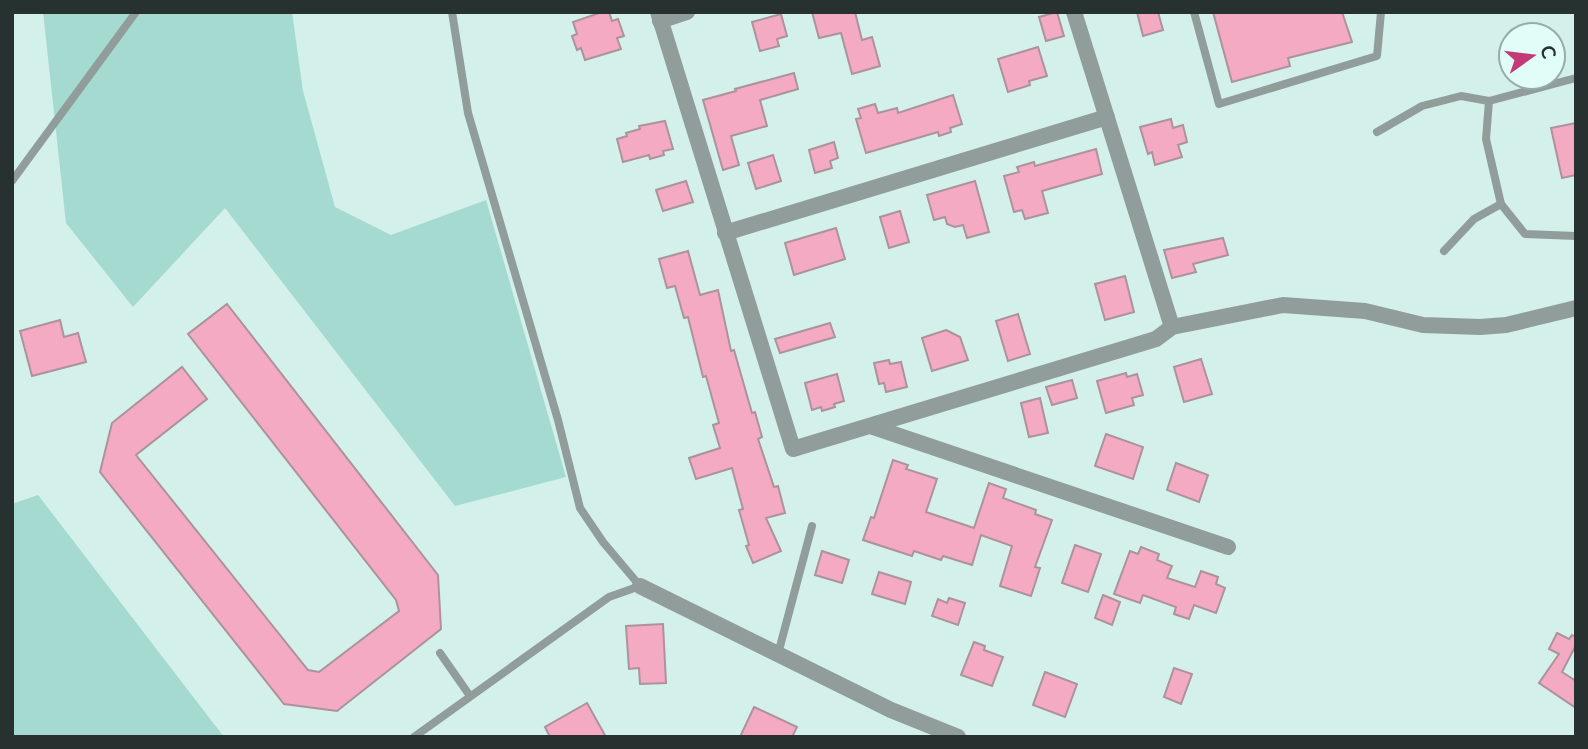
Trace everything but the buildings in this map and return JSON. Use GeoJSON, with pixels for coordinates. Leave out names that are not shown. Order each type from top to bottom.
{"type":"FeatureCollection","features":[{"type":"Feature","properties":{"kind":"street"},"geometry":{"type":"LineString","coordinates":[[687,12],[659,17],[793,449],[873,427],[1156,339],[1172,327],[1283,304],[1365,311],[1423,325],[1480,327],[1506,325],[1576,308]]}},
{"type":"Feature","properties":{"kind":"street"},"geometry":{"type":"LineString","coordinates":[[1074,12],[1172,327]]}},
{"type":"Feature","properties":{"kind":"street"},"geometry":{"type":"LineString","coordinates":[[725,233],[1107,117]]}},
{"type":"Feature","properties":{"kind":"street"},"geometry":{"type":"LineString","coordinates":[[873,427],[1228,547]]}},
{"type":"Feature","properties":{"kind":"street"},"geometry":{"type":"LineString","coordinates":[[640,586],[891,710],[958,737]]}},
{"type":"Feature","properties":{"kind":"lane"},"geometry":{"type":"LineString","coordinates":[[12,181],[136,12]]}},
{"type":"Feature","properties":{"kind":"lane"},"geometry":{"type":"LineString","coordinates":[[414,737],[609,597],[640,586],[603,542],[580,508],[554,408],[468,113],[452,12]]}},
{"type":"Feature","properties":{"kind":"lane"},"geometry":{"type":"LineString","coordinates":[[1194,12],[1219,104],[1377,56],[1381,12]]}},
{"type":"Feature","properties":{"kind":"lane"},"geometry":{"type":"LineString","coordinates":[[1377,132],[1422,106],[1461,96],[1489,101],[1576,78]]}},
{"type":"Feature","properties":{"kind":"lane"},"geometry":{"type":"LineString","coordinates":[[1489,101],[1486,139],[1501,204],[1525,234],[1576,236]]}},
{"type":"Feature","properties":{"kind":"lane"},"geometry":{"type":"LineString","coordinates":[[1444,251],[1474,219],[1501,204]]}},
{"type":"Feature","properties":{"kind":"lane"},"geometry":{"type":"LineString","coordinates":[[778,654],[812,526]]}},
{"type":"Feature","properties":{"kind":"lane"},"geometry":{"type":"LineString","coordinates":[[440,653],[470,696]]}},
{"type":"Feature","properties":{"kind":"shaded area"},"geometry":{"type":"Polygon","coordinates":[[[43,12],[292,12],[303,91],[335,207],[391,235],[486,200],[566,477],[455,506],[225,208],[133,307],[66,223],[43,12]]]}},
{"type":"Feature","properties":{"kind":"shaded area"},"geometry":{"type":"Polygon","coordinates":[[[38,495],[224,737],[12,737],[12,504],[38,495]]]}}]}
